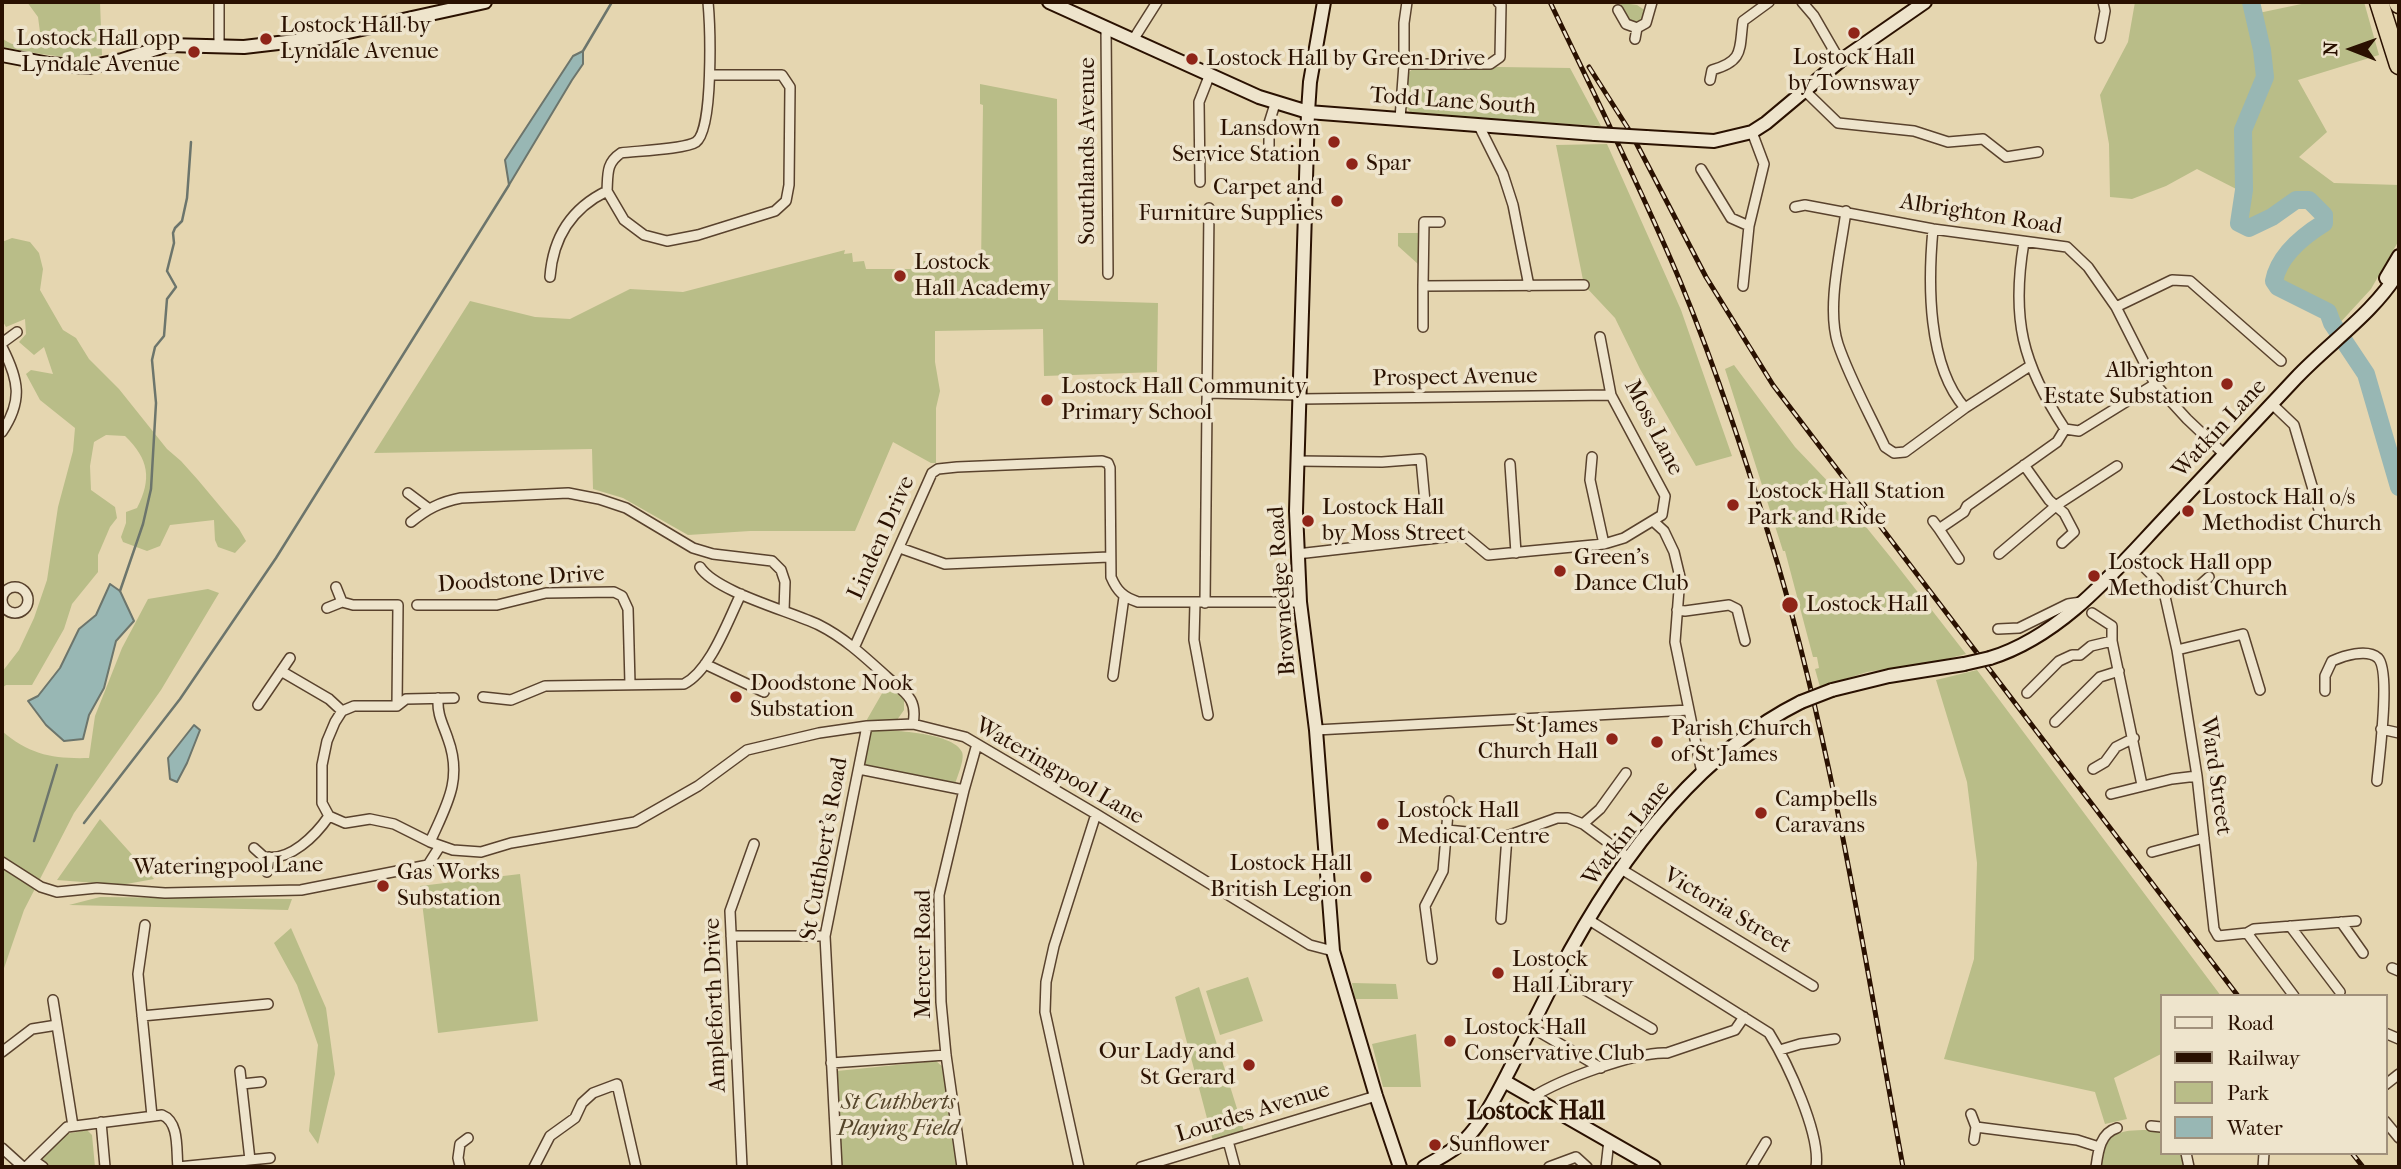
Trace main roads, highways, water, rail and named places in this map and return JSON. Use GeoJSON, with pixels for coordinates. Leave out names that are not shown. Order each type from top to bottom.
{"type":"FeatureCollection","features":[{"type":"Feature","properties":{"kind":"highway"},"geometry":{"type":"LineString","coordinates":[[2379,2],[2399,65]]}},
{"type":"Feature","properties":{"kind":"main road"},"geometry":{"type":"LineString","coordinates":[[2,55],[49,65],[89,67],[122,60],[167,45],[219,47],[278,44],[321,38],[485,2]]}},
{"type":"Feature","properties":{"kind":"main road","name":"Todd Lane South"},"geometry":{"type":"LineString","coordinates":[[1049,2],[1275,104],[1308,112],[1714,141],[1752,132],[1766,123],[1840,61],[1922,3]]}},
{"type":"Feature","properties":{"kind":"main road","name":"Brownedge Road"},"geometry":{"type":"LineString","coordinates":[[1324,2],[1310,82],[1308,112],[1297,461],[1300,603],[1316,730],[1333,951],[1376,1096],[1401,1167]]}},
{"type":"Feature","properties":{"kind":"main road"},"geometry":{"type":"LineString","coordinates":[[2358,318],[2399,256]]}},
{"type":"Feature","properties":{"kind":"main road"},"geometry":{"type":"LineString","coordinates":[[2396,285],[2399,271]]}},
{"type":"Feature","properties":{"kind":"main road","name":"Watkin Lane"},"geometry":{"type":"LineString","coordinates":[[1424,1167],[1456,1149],[1484,1116],[1536,1030],[1558,974],[1592,922],[1625,863],[1663,815],[1702,773],[1770,718],[1801,702],[1832,690],[1889,676],[1964,664],[2018,648],[2083,602],[2132,554],[2299,375],[2396,285]]}},
{"type":"Feature","properties":{"kind":"main road"},"geometry":{"type":"LineString","coordinates":[[1504,1081],[1533,1097],[1561,1119],[1586,1126],[1654,1167]]}},
{"type":"Feature","properties":{"kind":"water"},"geometry":{"type":"Polygon","coordinates":[[[583,51],[583,64],[509,185],[505,160],[573,56],[583,51]]]}},
{"type":"Feature","properties":{"kind":"water"},"geometry":{"type":"Polygon","coordinates":[[[110,584],[120,591],[134,621],[116,641],[104,688],[89,715],[83,739],[64,741],[46,725],[28,701],[38,696],[60,668],[79,629],[96,615],[110,584]]]}},
{"type":"Feature","properties":{"kind":"water"},"geometry":{"type":"Polygon","coordinates":[[[194,725],[200,730],[177,782],[170,779],[168,758],[194,725]]]}},
{"type":"Feature","properties":{"kind":"waterway"},"geometry":{"type":"LineString","coordinates":[[583,51],[612,2]]}},
{"type":"Feature","properties":{"kind":"waterway"},"geometry":{"type":"LineString","coordinates":[[2251,2],[2265,77],[2243,130],[2244,190],[2239,223],[2249,228],[2272,217],[2296,200],[2309,200],[2324,215],[2324,223],[2300,240],[2286,255],[2274,281],[2278,287],[2328,312],[2332,323],[2366,374],[2399,487]]}},
{"type":"Feature","properties":{"kind":"waterway"},"geometry":{"type":"LineString","coordinates":[[120,591],[143,524],[151,489],[156,403],[152,360],[155,347],[164,336],[167,299],[176,287],[167,271],[174,243],[173,233],[182,221],[187,198],[191,142]]}},
{"type":"Feature","properties":{"kind":"waterway"},"geometry":{"type":"LineString","coordinates":[[84,823],[180,699],[276,558],[509,185]]}},
{"type":"Feature","properties":{"kind":"waterway"},"geometry":{"type":"LineString","coordinates":[[34,841],[57,765]]}},
{"type":"Feature","properties":{"kind":"railway"},"geometry":{"type":"LineString","coordinates":[[1550,2],[1633,175],[1680,281],[1732,422],[1778,565],[1833,788],[1903,1167]]}},
{"type":"Feature","properties":{"kind":"railway"},"geometry":{"type":"LineString","coordinates":[[1589,67],[1631,133],[1706,277],[1773,385],[2236,994]]}},
{"type":"Feature","properties":{"kind":"railway"},"geometry":{"type":"LineString","coordinates":[[2354,1155],[2363,1167]]}},
{"type":"Feature","properties":{"kind":"place","name":"Lostock Hall by Townsway"},"geometry":{"type":"Point","coordinates":[1854,33]}},
{"type":"Feature","properties":{"kind":"place","name":"Lostock Hall by Lyndale Avenue"},"geometry":{"type":"Point","coordinates":[266,39]}},
{"type":"Feature","properties":{"kind":"place","name":"Lostock Hall opp Lyndale Avenue"},"geometry":{"type":"Point","coordinates":[194,52]}},
{"type":"Feature","properties":{"kind":"place","name":"Lostock Hall by Green Drive"},"geometry":{"type":"Point","coordinates":[1192,59]}},
{"type":"Feature","properties":{"kind":"place","name":"Lansdown Service Station"},"geometry":{"type":"Point","coordinates":[1334,142]}},
{"type":"Feature","properties":{"kind":"place","name":"Spar"},"geometry":{"type":"Point","coordinates":[1352,164]}},
{"type":"Feature","properties":{"kind":"place","name":"Carpet and Furniture Supplies"},"geometry":{"type":"Point","coordinates":[1337,201]}},
{"type":"Feature","properties":{"kind":"place","name":"Lostock Hall Academy"},"geometry":{"type":"Point","coordinates":[900,276]}},
{"type":"Feature","properties":{"kind":"place","name":"Albrighton Estate Substation"},"geometry":{"type":"Point","coordinates":[2227,384]}},
{"type":"Feature","properties":{"kind":"place","name":"Lostock Hall Community Primary School"},"geometry":{"type":"Point","coordinates":[1047,400]}},
{"type":"Feature","properties":{"kind":"place","name":"Lostock Hall Station Park and Ride"},"geometry":{"type":"Point","coordinates":[1733,505]}},
{"type":"Feature","properties":{"kind":"place","name":"Lostock Hall o/s Methodist Church"},"geometry":{"type":"Point","coordinates":[2188,511]}},
{"type":"Feature","properties":{"kind":"place","name":"Lostock Hall by Moss Street"},"geometry":{"type":"Point","coordinates":[1308,521]}},
{"type":"Feature","properties":{"kind":"place","name":"Green's Dance Club"},"geometry":{"type":"Point","coordinates":[1560,571]}},
{"type":"Feature","properties":{"kind":"place","name":"Lostock Hall opp Methodist Church"},"geometry":{"type":"Point","coordinates":[2094,576]}},
{"type":"Feature","properties":{"kind":"place","name":"Lostock Hall"},"geometry":{"type":"Point","coordinates":[1790,605]}},
{"type":"Feature","properties":{"kind":"place","name":"Doodstone Nook Substation"},"geometry":{"type":"Point","coordinates":[736,697]}},
{"type":"Feature","properties":{"kind":"place","name":"St James Church Hall"},"geometry":{"type":"Point","coordinates":[1612,739]}},
{"type":"Feature","properties":{"kind":"place","name":"Parish Church of St James"},"geometry":{"type":"Point","coordinates":[1657,742]}},
{"type":"Feature","properties":{"kind":"place","name":"Campbells Caravans"},"geometry":{"type":"Point","coordinates":[1761,813]}},
{"type":"Feature","properties":{"kind":"place","name":"Lostock Hall Medical Centre"},"geometry":{"type":"Point","coordinates":[1383,824]}},
{"type":"Feature","properties":{"kind":"place","name":"Lostock Hall British Legion"},"geometry":{"type":"Point","coordinates":[1366,877]}},
{"type":"Feature","properties":{"kind":"place","name":"Gas Works Substation"},"geometry":{"type":"Point","coordinates":[383,886]}},
{"type":"Feature","properties":{"kind":"place","name":"Lostock Hall Library"},"geometry":{"type":"Point","coordinates":[1498,973]}},
{"type":"Feature","properties":{"kind":"place","name":"Lostock Hall Conservative Club"},"geometry":{"type":"Point","coordinates":[1450,1041]}},
{"type":"Feature","properties":{"kind":"place","name":"Our Lady and St Gerard"},"geometry":{"type":"Point","coordinates":[1249,1065]}},
{"type":"Feature","properties":{"kind":"place","name":"Sunflower"},"geometry":{"type":"Point","coordinates":[1435,1145]}},
{"type":"Feature","properties":{"kind":"district","name":"Lostock Hall"},"geometry":{"type":"Point","coordinates":[1536,1113]}},
{"type":"Feature","properties":{"kind":"park label","name":"St Cuthberts Playing Field"},"geometry":{"type":"Point","coordinates":[898,1116]}}]}
